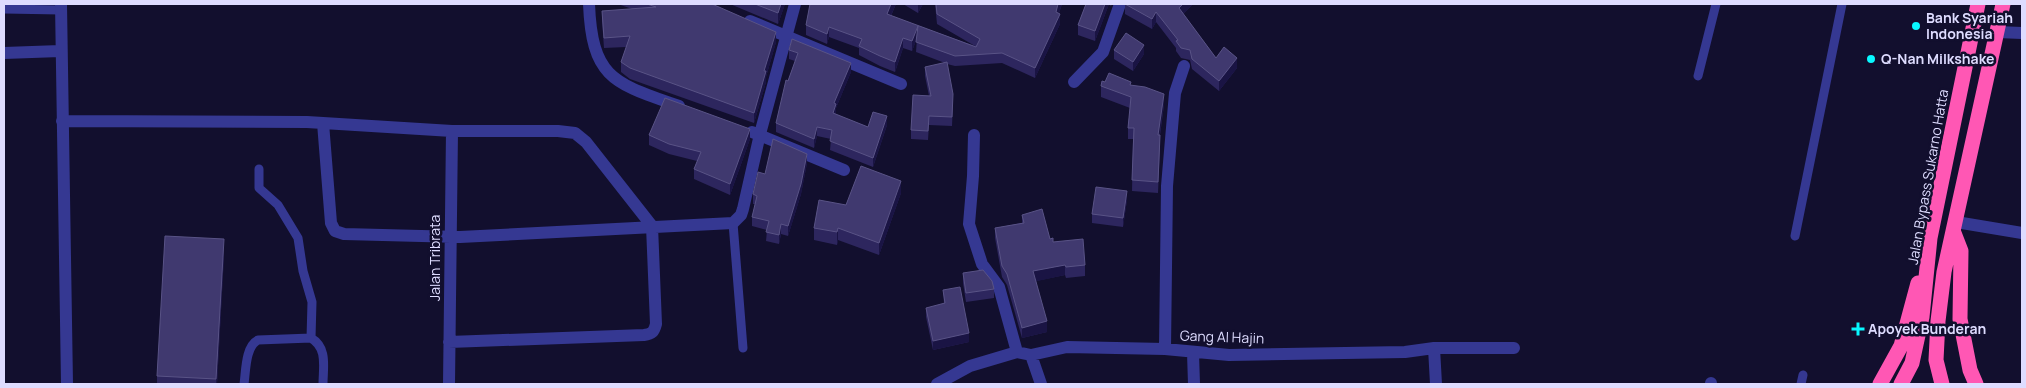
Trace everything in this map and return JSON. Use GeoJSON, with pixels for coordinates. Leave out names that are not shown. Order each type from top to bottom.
{"type":"FeatureCollection","features":[{"type":"Feature","properties":{"kind":"highway","name":"Jalan Bypass Sukarno Hatta"},"geometry":{"type":"LineString","coordinates":[[1901,384],[1912,363],[1922,317],[1930,238],[1978,4]]}},
{"type":"Feature","properties":{"kind":"highway"},"geometry":{"type":"LineString","coordinates":[[1942,384],[1936,360],[1938,321],[1944,272],[2003,4]]}},
{"type":"Feature","properties":{"kind":"highway"},"geometry":{"type":"LineString","coordinates":[[1955,227],[1961,251],[1960,319],[1970,370],[1976,384]]}},
{"type":"Feature","properties":{"kind":"highway"},"geometry":{"type":"LineString","coordinates":[[1880,384],[1901,346],[1930,238]]}},
{"type":"Feature","properties":{"kind":"street"},"geometry":{"type":"LineString","coordinates":[[589,4],[593,43],[601,63],[613,77],[627,87],[688,109]]}},
{"type":"Feature","properties":{"kind":"street"},"geometry":{"type":"LineString","coordinates":[[323,123],[331,223],[335,231],[344,234],[450,236],[733,223],[744,209],[760,134],[788,36],[795,4]]}},
{"type":"Feature","properties":{"kind":"street"},"geometry":{"type":"LineString","coordinates":[[1074,82],[1103,52],[1120,4]]}},
{"type":"Feature","properties":{"kind":"street"},"geometry":{"type":"LineString","coordinates":[[61,7],[60,51],[67,384]]}},
{"type":"Feature","properties":{"kind":"street"},"geometry":{"type":"LineString","coordinates":[[735,15],[900,84]]}},
{"type":"Feature","properties":{"kind":"street"},"geometry":{"type":"LineString","coordinates":[[1997,32],[2022,33]]}},
{"type":"Feature","properties":{"kind":"street"},"geometry":{"type":"LineString","coordinates":[[4,53],[60,51]]}},
{"type":"Feature","properties":{"kind":"street"},"geometry":{"type":"LineString","coordinates":[[1164,349],[1168,167],[1175,93],[1184,66]]}},
{"type":"Feature","properties":{"kind":"street"},"geometry":{"type":"LineString","coordinates":[[62,121],[323,123],[452,131],[558,131],[575,133],[586,142],[652,226],[656,324],[652,333],[565,339],[449,342]]}},
{"type":"Feature","properties":{"kind":"street"},"geometry":{"type":"LineString","coordinates":[[742,128],[844,170]]}},
{"type":"Feature","properties":{"kind":"street","name":"Jalan Tribrata"},"geometry":{"type":"LineString","coordinates":[[449,384],[452,131]]}},
{"type":"Feature","properties":{"kind":"street"},"geometry":{"type":"LineString","coordinates":[[974,135],[969,224],[982,264],[999,287],[1017,352]]}},
{"type":"Feature","properties":{"kind":"street"},"geometry":{"type":"LineString","coordinates":[[1955,227],[2022,233]]}},
{"type":"Feature","properties":{"kind":"street","name":"Gang Al Hajin"},"geometry":{"type":"LineString","coordinates":[[937,384],[970,366],[1017,352],[1031,355],[1068,347],[1164,349],[1230,355],[1405,352],[1434,348],[1514,348]]}},
{"type":"Feature","properties":{"kind":"street"},"geometry":{"type":"LineString","coordinates":[[1434,348],[1436,384]]}},
{"type":"Feature","properties":{"kind":"street"},"geometry":{"type":"LineString","coordinates":[[1193,353],[1194,384]]}},
{"type":"Feature","properties":{"kind":"street"},"geometry":{"type":"LineString","coordinates":[[1031,355],[1041,384]]}},
{"type":"Feature","properties":{"kind":"lane"},"geometry":{"type":"LineString","coordinates":[[1698,76],[1716,4]]}},
{"type":"Feature","properties":{"kind":"lane"},"geometry":{"type":"LineString","coordinates":[[1795,236],[1842,4]]}},
{"type":"Feature","properties":{"kind":"lane"},"geometry":{"type":"LineString","coordinates":[[4,8],[61,7]]}},
{"type":"Feature","properties":{"kind":"lane"},"geometry":{"type":"LineString","coordinates":[[259,169],[259,188],[278,205],[298,238],[312,302],[312,338]]}},
{"type":"Feature","properties":{"kind":"lane"},"geometry":{"type":"LineString","coordinates":[[733,223],[743,348]]}},
{"type":"Feature","properties":{"kind":"lane"},"geometry":{"type":"LineString","coordinates":[[244,384],[250,350],[254,342],[258,340],[312,338],[322,348],[322,384]]}},
{"type":"Feature","properties":{"kind":"building"},"geometry":{"type":"Polygon","coordinates":[[[647,4],[712,4],[776,32],[754,113],[630,68],[621,62],[630,36],[604,38],[602,11],[656,7],[647,4]]]}},
{"type":"Feature","properties":{"kind":"building"},"geometry":{"type":"Polygon","coordinates":[[[755,4],[781,4],[778,13],[755,4]]]}},
{"type":"Feature","properties":{"kind":"building"},"geometry":{"type":"Polygon","coordinates":[[[810,4],[891,4],[887,14],[976,47],[980,39],[937,14],[936,4],[1058,4],[1056,12],[1060,14],[1035,68],[1002,53],[955,56],[916,42],[918,26],[912,41],[903,38],[895,62],[859,46],[862,39],[829,27],[827,34],[806,25],[810,4]]]}},
{"type":"Feature","properties":{"kind":"building"},"geometry":{"type":"Polygon","coordinates":[[[1086,4],[1105,4],[1095,31],[1078,25],[1086,4]]]}},
{"type":"Feature","properties":{"kind":"building"},"geometry":{"type":"Polygon","coordinates":[[[1125,4],[1183,4],[1179,8],[1216,58],[1224,47],[1237,58],[1219,81],[1192,59],[1190,50],[1181,48],[1176,41],[1178,40],[1156,12],[1152,19],[1125,4]]]}},
{"type":"Feature","properties":{"kind":"building"},"geometry":{"type":"Polygon","coordinates":[[[1126,33],[1144,45],[1133,62],[1114,50],[1126,33]]]}},
{"type":"Feature","properties":{"kind":"building"},"geometry":{"type":"Polygon","coordinates":[[[792,39],[851,63],[834,103],[836,104],[833,113],[868,127],[873,112],[887,116],[873,158],[830,141],[832,130],[817,127],[814,139],[776,123],[786,80],[788,81],[798,53],[789,50],[792,39]]]}},
{"type":"Feature","properties":{"kind":"building"},"geometry":{"type":"Polygon","coordinates":[[[947,62],[953,94],[952,117],[929,116],[928,131],[911,130],[913,95],[931,96],[925,67],[947,62]]]}},
{"type":"Feature","properties":{"kind":"building"},"geometry":{"type":"Polygon","coordinates":[[[1109,73],[1131,82],[1130,85],[1145,87],[1164,94],[1158,135],[1160,135],[1158,182],[1132,180],[1134,128],[1128,128],[1131,97],[1101,86],[1102,81],[1105,82],[1109,73]]]}},
{"type":"Feature","properties":{"kind":"building"},"geometry":{"type":"Polygon","coordinates":[[[665,98],[750,129],[730,184],[694,169],[701,152],[669,144],[649,135],[665,98]]]}},
{"type":"Feature","properties":{"kind":"building"},"geometry":{"type":"Polygon","coordinates":[[[773,139],[807,154],[801,184],[788,226],[781,224],[779,235],[766,232],[769,221],[752,217],[757,196],[753,194],[758,172],[765,174],[773,139]]]}},
{"type":"Feature","properties":{"kind":"building"},"geometry":{"type":"Polygon","coordinates":[[[861,166],[901,181],[879,243],[838,228],[837,232],[814,228],[819,200],[846,205],[861,166]]]}},
{"type":"Feature","properties":{"kind":"building"},"geometry":{"type":"Polygon","coordinates":[[[1096,187],[1127,191],[1123,218],[1092,214],[1096,187]]]}},
{"type":"Feature","properties":{"kind":"building"},"geometry":{"type":"Polygon","coordinates":[[[1042,209],[1050,239],[1053,238],[1053,242],[1083,239],[1085,265],[1066,267],[1065,265],[1033,271],[1047,321],[1022,328],[1007,274],[1002,266],[995,228],[1024,223],[1022,215],[1042,209]]]}},
{"type":"Feature","properties":{"kind":"building"},"geometry":{"type":"Polygon","coordinates":[[[165,236],[224,239],[216,379],[157,376],[165,236]]]}},
{"type":"Feature","properties":{"kind":"building"},"geometry":{"type":"Polygon","coordinates":[[[983,270],[992,281],[994,289],[966,293],[963,273],[983,270]]]}},
{"type":"Feature","properties":{"kind":"building"},"geometry":{"type":"Polygon","coordinates":[[[960,287],[969,333],[933,341],[926,308],[945,303],[943,290],[960,287]]]}},
{"type":"Feature","properties":{"kind":"place","name":"Bank Syariah Indonesia"},"geometry":{"type":"Point","coordinates":[1916,26]}},
{"type":"Feature","properties":{"kind":"place","name":"Q-Nan Milkshake"},"geometry":{"type":"Point","coordinates":[1871,59]}},
{"type":"Feature","properties":{"kind":"place","name":"Apoyek Bunderan"},"geometry":{"type":"Point","coordinates":[1858,329]}}]}
